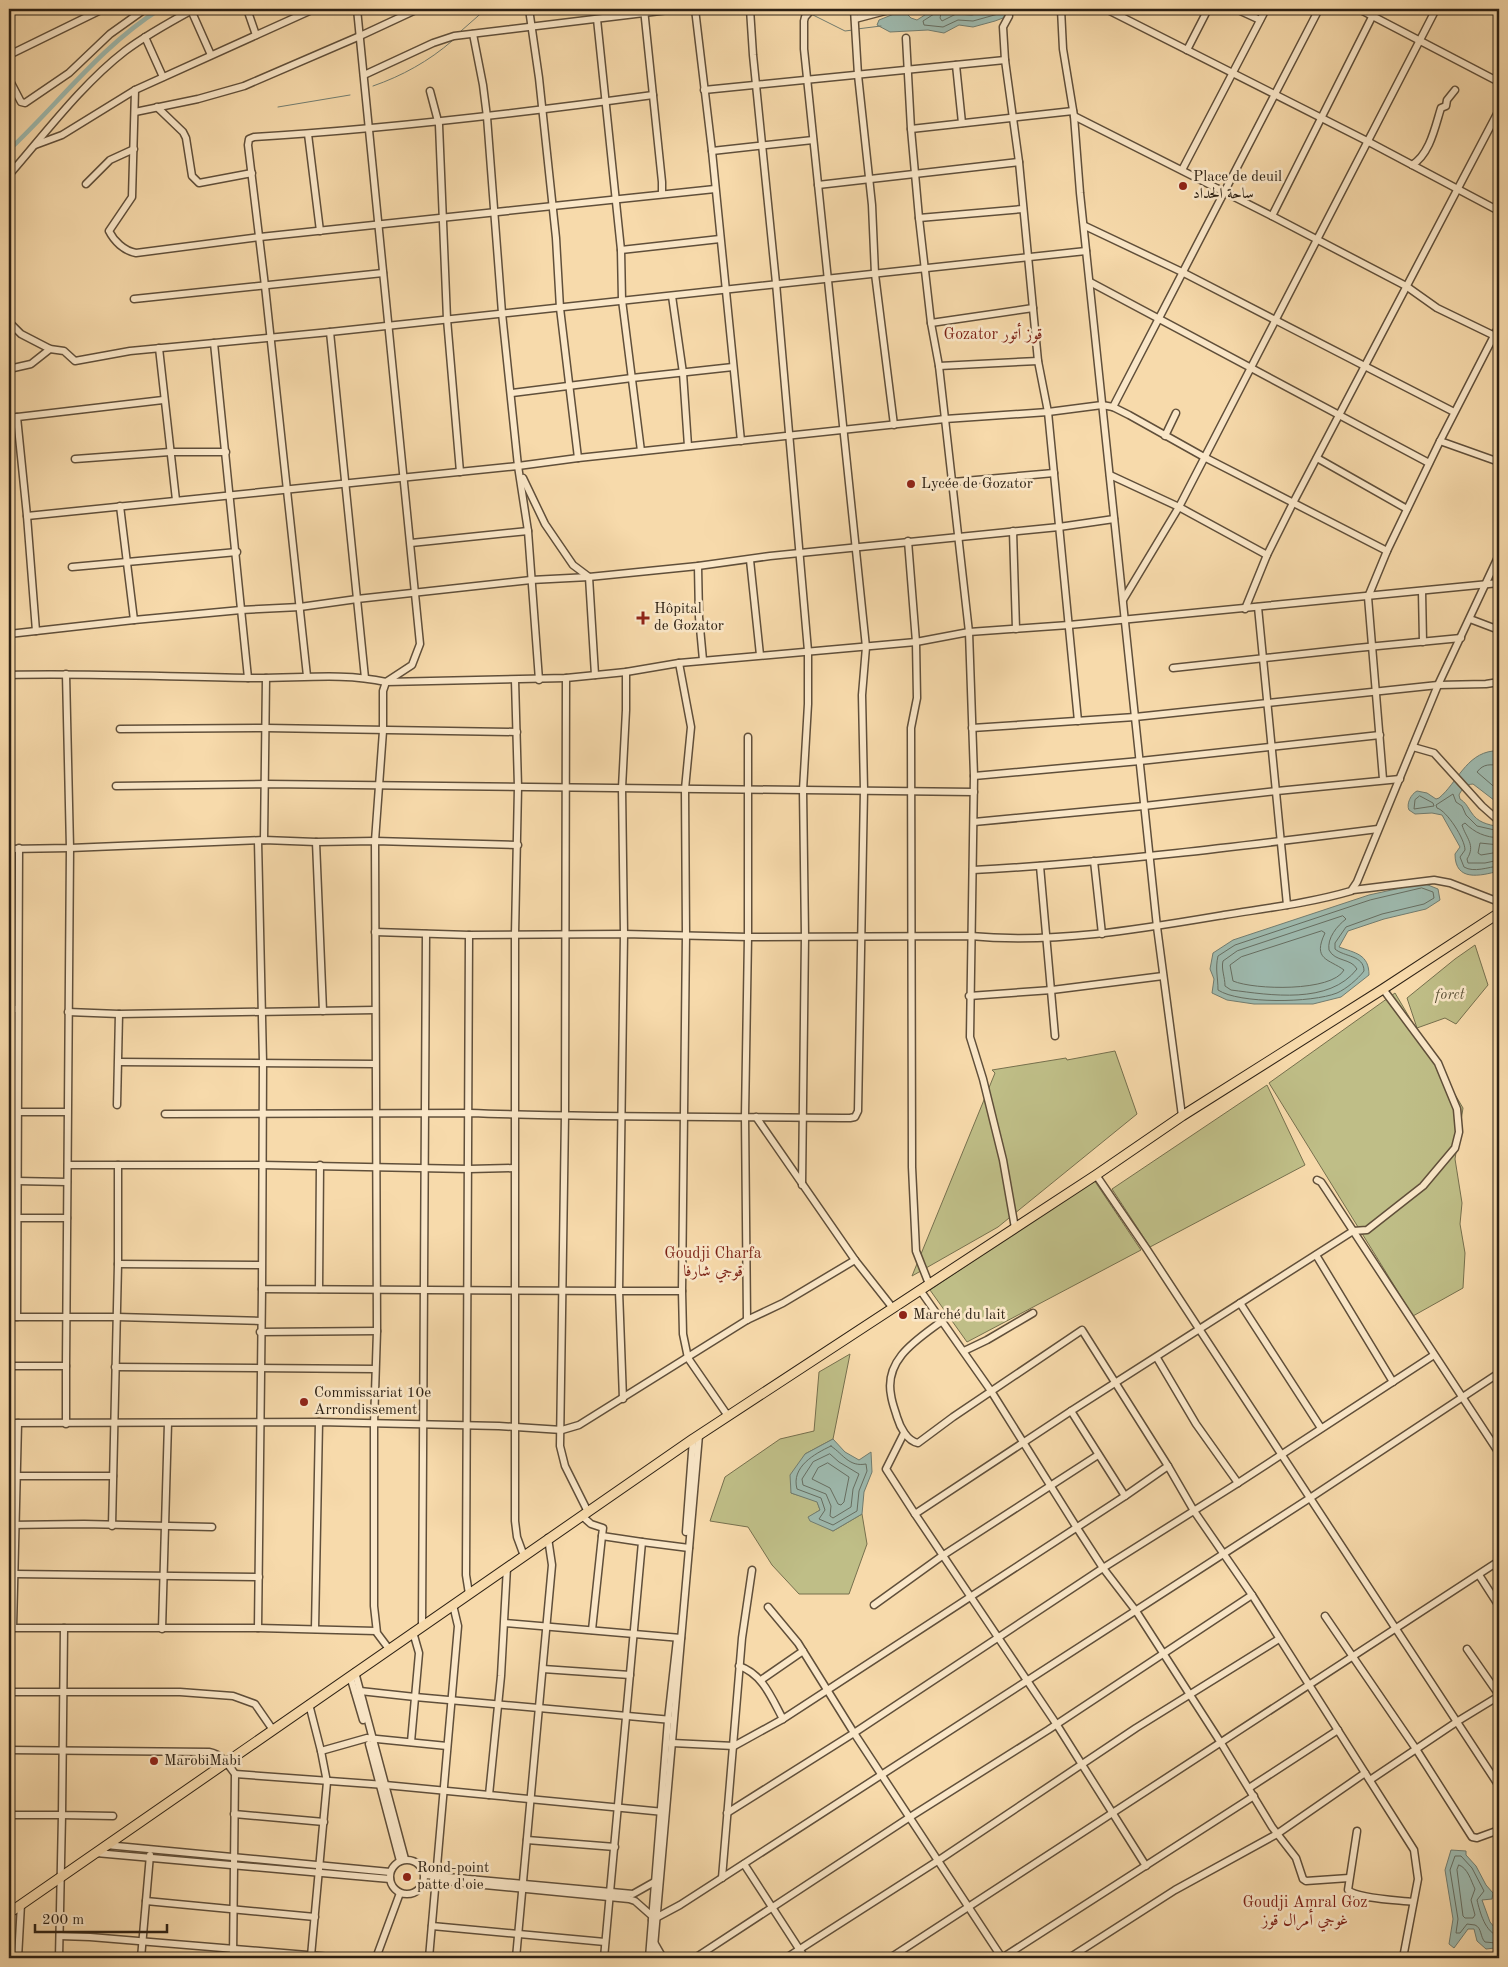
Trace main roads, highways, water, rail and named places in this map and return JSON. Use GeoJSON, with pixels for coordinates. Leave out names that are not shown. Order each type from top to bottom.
{"type":"FeatureCollection","features":[{"type":"Feature","properties":{"kind":"highway"},"geometry":{"type":"LineString","coordinates":[[9,1913],[696,1437],[1096,1175],[1182,1116],[1383,989],[1499,912]]}},
{"type":"Feature","properties":{"kind":"water"},"geometry":{"type":"Polygon","coordinates":[[[1003,9],[1007,13],[1003,18],[995,21],[973,27],[959,25],[944,33],[928,30],[890,32],[877,25],[879,20],[899,12],[906,13],[911,18],[917,20],[931,11],[1003,9]]]}},
{"type":"Feature","properties":{"kind":"water"},"geometry":{"type":"Polygon","coordinates":[[[1493,751],[1499,756],[1499,804],[1473,784],[1464,788],[1459,795],[1460,799],[1477,819],[1499,827],[1499,871],[1470,875],[1459,869],[1456,863],[1455,854],[1460,847],[1442,815],[1432,813],[1415,814],[1408,808],[1409,802],[1417,791],[1427,793],[1436,799],[1439,798],[1469,763],[1484,753],[1493,751]]]}},
{"type":"Feature","properties":{"kind":"water"},"geometry":{"type":"Polygon","coordinates":[[[1423,883],[1438,889],[1440,900],[1426,909],[1384,919],[1348,931],[1339,947],[1364,958],[1369,975],[1341,997],[1313,1004],[1254,1004],[1227,1000],[1212,993],[1214,979],[1210,969],[1213,953],[1233,940],[1369,895],[1423,883]]]}},
{"type":"Feature","properties":{"kind":"water"},"geometry":{"type":"Polygon","coordinates":[[[833,1439],[845,1452],[859,1460],[871,1452],[872,1472],[864,1492],[862,1514],[833,1531],[810,1521],[808,1517],[820,1510],[817,1502],[791,1493],[790,1475],[805,1454],[833,1439]]]}},
{"type":"Feature","properties":{"kind":"water"},"geometry":{"type":"Polygon","coordinates":[[[1451,1850],[1466,1851],[1466,1855],[1476,1866],[1486,1885],[1493,1893],[1492,1899],[1482,1900],[1490,1922],[1499,1933],[1499,1958],[1495,1948],[1486,1949],[1477,1941],[1474,1929],[1468,1929],[1454,1948],[1449,1944],[1453,1919],[1445,1870],[1451,1850]]]}},
{"type":"Feature","properties":{"kind":"waterway"},"geometry":{"type":"LineString","coordinates":[[9,150],[99,57],[160,9]]}},
{"type":"Feature","properties":{"kind":"waterway"},"geometry":{"type":"LineString","coordinates":[[461,31],[486,9]]}},
{"type":"Feature","properties":{"kind":"waterway"},"geometry":{"type":"LineString","coordinates":[[799,9],[805,12]]}},
{"type":"Feature","properties":{"kind":"waterway"},"geometry":{"type":"LineString","coordinates":[[811,14],[845,31],[853,30]]}},
{"type":"Feature","properties":{"kind":"waterway"},"geometry":{"type":"LineString","coordinates":[[857,29],[881,26]]}},
{"type":"Feature","properties":{"kind":"waterway"},"geometry":{"type":"LineString","coordinates":[[373,86],[415,67],[452,41]]}},
{"type":"Feature","properties":{"kind":"waterway"},"geometry":{"type":"LineString","coordinates":[[278,107],[350,95]]}},
{"type":"Feature","properties":{"kind":"place","name":"Place de deuil ساحة الحداد"},"geometry":{"type":"Point","coordinates":[1183,186]}},
{"type":"Feature","properties":{"kind":"place","name":"Lycée de Gozator"},"geometry":{"type":"Point","coordinates":[911,484]}},
{"type":"Feature","properties":{"kind":"place","name":"Hôpital de Gozator"},"geometry":{"type":"Point","coordinates":[643,618]}},
{"type":"Feature","properties":{"kind":"place","name":"Marché du lait"},"geometry":{"type":"Point","coordinates":[903,1315]}},
{"type":"Feature","properties":{"kind":"place","name":"Commissariat 10e Arrondissement"},"geometry":{"type":"Point","coordinates":[304,1402]}},
{"type":"Feature","properties":{"kind":"place","name":"MarobiMabi"},"geometry":{"type":"Point","coordinates":[154,1761]}},
{"type":"Feature","properties":{"kind":"place","name":"Rond-point patte d'oie"},"geometry":{"type":"Point","coordinates":[407,1877]}},
{"type":"Feature","properties":{"kind":"district","name":"Gozator قوز أتور"},"geometry":{"type":"Point","coordinates":[993,335]}},
{"type":"Feature","properties":{"kind":"district","name":"Goudji Charfa قوجي شارفا"},"geometry":{"type":"Point","coordinates":[713,1263]}},
{"type":"Feature","properties":{"kind":"district","name":"Goudji Amral Goz غوجي أمرال قوز"},"geometry":{"type":"Point","coordinates":[1305,1912]}},
{"type":"Feature","properties":{"kind":"park label","name":"foret"},"geometry":{"type":"Point","coordinates":[1450,995]}}]}
